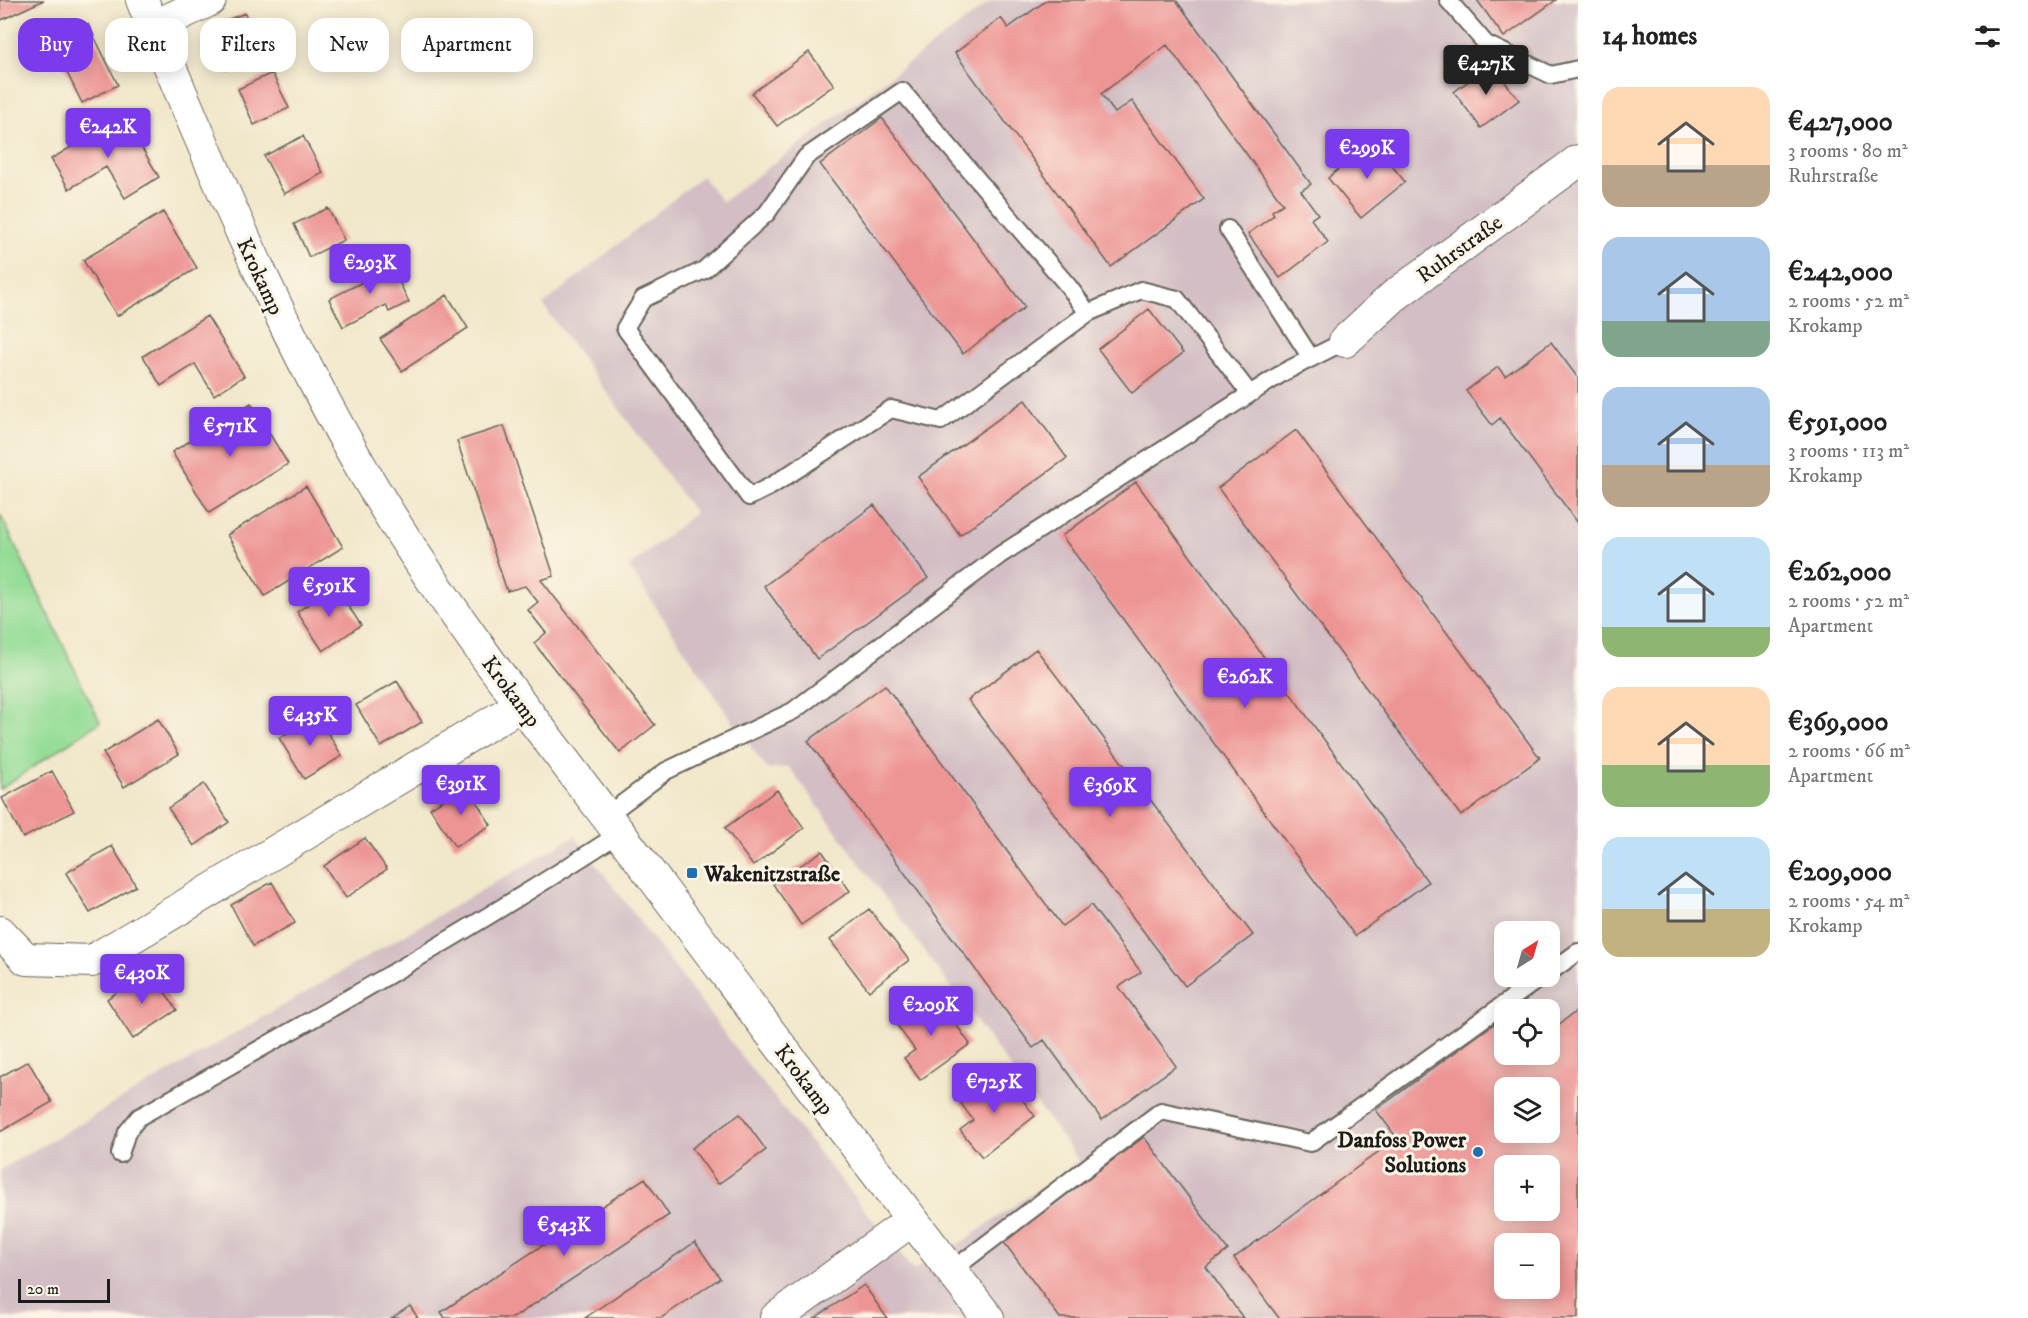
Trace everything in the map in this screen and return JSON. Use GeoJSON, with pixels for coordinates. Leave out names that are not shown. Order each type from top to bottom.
{"type":"FeatureCollection","features":[{"type":"Feature","properties":{"kind":"street"},"geometry":{"type":"LineString","coordinates":[[147,14],[210,0]]}},
{"type":"Feature","properties":{"kind":"street","name":"Krokamp"},"geometry":{"type":"LineString","coordinates":[[147,14],[284,325],[368,479],[414,554],[521,705],[988,1318]]}},
{"type":"Feature","properties":{"kind":"street","name":"Ruhrstraße"},"geometry":{"type":"LineString","coordinates":[[1346,341],[1394,297],[1578,161]]}},
{"type":"Feature","properties":{"kind":"street"},"geometry":{"type":"LineString","coordinates":[[0,932],[26,959],[92,961],[521,705]]}},
{"type":"Feature","properties":{"kind":"street"},"geometry":{"type":"LineString","coordinates":[[776,1318],[912,1220]]}},
{"type":"Feature","properties":{"kind":"lane"},"geometry":{"type":"LineString","coordinates":[[1448,0],[1486,44],[1551,75],[1578,69]]}},
{"type":"Feature","properties":{"kind":"lane"},"geometry":{"type":"LineString","coordinates":[[1088,313],[1069,287],[902,91],[806,157],[767,213],[704,270],[643,299],[625,328],[749,497],[771,486],[891,409],[941,421],[1088,313],[1142,290],[1177,299],[1250,394]]}},
{"type":"Feature","properties":{"kind":"lane"},"geometry":{"type":"LineString","coordinates":[[1227,229],[1311,358]]}},
{"type":"Feature","properties":{"kind":"lane"},"geometry":{"type":"LineString","coordinates":[[120,1154],[127,1132],[139,1118],[325,1012],[569,866],[666,771],[793,711],[1000,555],[1284,372],[1346,341]]}},
{"type":"Feature","properties":{"kind":"lane"},"geometry":{"type":"LineString","coordinates":[[1560,965],[1578,952]]}},
{"type":"Feature","properties":{"kind":"lane"},"geometry":{"type":"LineString","coordinates":[[951,1271],[1161,1111],[1310,1143],[1529,987]]}},
{"type":"Feature","properties":{"kind":"shaded area"},"geometry":{"type":"Polygon","coordinates":[[[993,0],[1578,0],[1578,1318],[0,1318],[0,1170],[575,836],[753,1071],[913,1270],[965,1240],[1079,1161],[789,767],[768,770],[732,721],[629,567],[695,513],[543,305],[702,176],[722,202],[993,0]]]}},
{"type":"Feature","properties":{"kind":"green space"},"geometry":{"type":"Polygon","coordinates":[[[0,514],[100,722],[0,789],[0,514]]]}},
{"type":"Feature","properties":{"kind":"building"},"geometry":{"type":"Polygon","coordinates":[[[0,0],[44,0],[1,20],[0,0]]]}},
{"type":"Feature","properties":{"kind":"building"},"geometry":{"type":"Polygon","coordinates":[[[1047,0],[1176,0],[1311,184],[1301,191],[1318,214],[1311,219],[1328,242],[1280,278],[1248,234],[1274,215],[1272,211],[1283,204],[1167,45],[1101,94],[1115,113],[1132,101],[1204,199],[1111,267],[955,53],[1001,18],[1008,28],[1047,0]]]}},
{"type":"Feature","properties":{"kind":"building"},"geometry":{"type":"Polygon","coordinates":[[[1477,0],[1556,0],[1504,37],[1477,0]]]}},
{"type":"Feature","properties":{"kind":"building"},"geometry":{"type":"Polygon","coordinates":[[[245,13],[247,18],[232,18],[245,13]]]}},
{"type":"Feature","properties":{"kind":"building"},"geometry":{"type":"Polygon","coordinates":[[[93,34],[105,59],[105,72],[112,72],[118,85],[82,103],[67,72],[93,72],[93,34]]]}},
{"type":"Feature","properties":{"kind":"building"},"geometry":{"type":"Polygon","coordinates":[[[809,52],[834,85],[777,126],[752,93],[809,52]]]}},
{"type":"Feature","properties":{"kind":"building"},"geometry":{"type":"Polygon","coordinates":[[[1491,64],[1519,100],[1481,128],[1454,92],[1491,64]]]}},
{"type":"Feature","properties":{"kind":"building"},"geometry":{"type":"Polygon","coordinates":[[[272,73],[289,108],[254,125],[238,89],[272,73]]]}},
{"type":"Feature","properties":{"kind":"building"},"geometry":{"type":"Polygon","coordinates":[[[123,116],[159,177],[125,198],[106,167],[69,189],[51,159],[123,116]]]}},
{"type":"Feature","properties":{"kind":"building"},"geometry":{"type":"Polygon","coordinates":[[[882,118],[1025,307],[963,354],[820,164],[882,118]]]}},
{"type":"Feature","properties":{"kind":"building"},"geometry":{"type":"Polygon","coordinates":[[[303,136],[323,173],[284,194],[264,156],[303,136]]]}},
{"type":"Feature","properties":{"kind":"building"},"geometry":{"type":"Polygon","coordinates":[[[1372,141],[1405,182],[1361,218],[1328,178],[1372,141]]]}},
{"type":"Feature","properties":{"kind":"building"},"geometry":{"type":"Polygon","coordinates":[[[328,208],[344,240],[309,257],[294,224],[328,208]]]}},
{"type":"Feature","properties":{"kind":"building"},"geometry":{"type":"Polygon","coordinates":[[[163,212],[197,268],[117,316],[83,260],[163,212]]]}},
{"type":"Feature","properties":{"kind":"building"},"geometry":{"type":"Polygon","coordinates":[[[387,258],[409,302],[389,312],[386,305],[343,327],[329,299],[371,278],[367,268],[387,258]]]}},
{"type":"Feature","properties":{"kind":"building"},"geometry":{"type":"Polygon","coordinates":[[[447,295],[468,328],[402,371],[380,339],[447,295]]]}},
{"type":"Feature","properties":{"kind":"building"},"geometry":{"type":"Polygon","coordinates":[[[1149,309],[1183,353],[1132,393],[1098,349],[1149,309]]]}},
{"type":"Feature","properties":{"kind":"building"},"geometry":{"type":"Polygon","coordinates":[[[207,316],[244,376],[214,395],[195,364],[161,386],[143,356],[207,316]]]}},
{"type":"Feature","properties":{"kind":"building"},"geometry":{"type":"Polygon","coordinates":[[[1551,342],[1578,378],[1578,523],[1500,418],[1492,425],[1466,391],[1498,367],[1505,376],[1551,342]]]}},
{"type":"Feature","properties":{"kind":"building"},"geometry":{"type":"Polygon","coordinates":[[[1025,400],[1067,458],[960,535],[918,477],[1025,400]]]}},
{"type":"Feature","properties":{"kind":"building"},"geometry":{"type":"Polygon","coordinates":[[[251,403],[288,464],[209,513],[172,452],[251,403]]]}},
{"type":"Feature","properties":{"kind":"building"},"geometry":{"type":"Polygon","coordinates":[[[504,426],[554,576],[541,580],[655,725],[620,753],[534,643],[546,633],[528,610],[538,602],[525,586],[507,591],[457,441],[504,426]]]}},
{"type":"Feature","properties":{"kind":"building"},"geometry":{"type":"Polygon","coordinates":[[[1296,430],[1540,758],[1461,816],[1218,488],[1296,430]]]}},
{"type":"Feature","properties":{"kind":"building"},"geometry":{"type":"Polygon","coordinates":[[[1136,482],[1428,882],[1355,936],[1062,536],[1136,482]]]}},
{"type":"Feature","properties":{"kind":"building"},"geometry":{"type":"Polygon","coordinates":[[[306,486],[343,547],[265,596],[227,535],[306,486]]]}},
{"type":"Feature","properties":{"kind":"building"},"geometry":{"type":"Polygon","coordinates":[[[874,505],[928,578],[817,659],[764,586],[874,505]]]}},
{"type":"Feature","properties":{"kind":"building"},"geometry":{"type":"Polygon","coordinates":[[[335,586],[361,625],[323,651],[297,612],[335,586]]]}},
{"type":"Feature","properties":{"kind":"building"},"geometry":{"type":"Polygon","coordinates":[[[1036,649],[1253,935],[1185,986],[968,700],[1036,649]]]}},
{"type":"Feature","properties":{"kind":"building"},"geometry":{"type":"Polygon","coordinates":[[[397,681],[422,722],[381,747],[356,705],[397,681]]]}},
{"type":"Feature","properties":{"kind":"building"},"geometry":{"type":"Polygon","coordinates":[[[885,685],[1062,926],[1091,905],[1141,972],[1119,987],[1176,1066],[1102,1120],[1044,1040],[1033,1048],[808,741],[885,685]]]}},
{"type":"Feature","properties":{"kind":"building"},"geometry":{"type":"Polygon","coordinates":[[[317,715],[342,756],[304,779],[279,738],[317,715]]]}},
{"type":"Feature","properties":{"kind":"building"},"geometry":{"type":"Polygon","coordinates":[[[158,719],[179,754],[124,787],[103,753],[158,719]]]}},
{"type":"Feature","properties":{"kind":"building"},"geometry":{"type":"Polygon","coordinates":[[[52,771],[74,811],[23,838],[2,798],[52,771]]]}},
{"type":"Feature","properties":{"kind":"building"},"geometry":{"type":"Polygon","coordinates":[[[204,784],[229,822],[194,846],[168,808],[204,784]]]}},
{"type":"Feature","properties":{"kind":"building"},"geometry":{"type":"Polygon","coordinates":[[[466,785],[491,825],[455,847],[430,808],[466,785]]]}},
{"type":"Feature","properties":{"kind":"building"},"geometry":{"type":"Polygon","coordinates":[[[777,790],[804,828],[753,866],[725,828],[777,790]]]}},
{"type":"Feature","properties":{"kind":"building"},"geometry":{"type":"Polygon","coordinates":[[[365,838],[387,869],[346,898],[324,866],[365,838]]]}},
{"type":"Feature","properties":{"kind":"building"},"geometry":{"type":"Polygon","coordinates":[[[112,846],[136,886],[90,913],[66,873],[112,846]]]}},
{"type":"Feature","properties":{"kind":"building"},"geometry":{"type":"Polygon","coordinates":[[[822,851],[850,891],[801,925],[773,884],[822,851]]]}},
{"type":"Feature","properties":{"kind":"building"},"geometry":{"type":"Polygon","coordinates":[[[272,882],[295,923],[253,946],[231,905],[272,882]]]}},
{"type":"Feature","properties":{"kind":"building"},"geometry":{"type":"Polygon","coordinates":[[[869,909],[909,960],[869,991],[830,940],[869,909]]]}},
{"type":"Feature","properties":{"kind":"building"},"geometry":{"type":"Polygon","coordinates":[[[150,970],[177,1010],[133,1039],[107,999],[150,970]]]}},
{"type":"Feature","properties":{"kind":"building"},"geometry":{"type":"Polygon","coordinates":[[[935,995],[970,1044],[920,1080],[904,1058],[915,1050],[896,1024],[935,995]]]}},
{"type":"Feature","properties":{"kind":"building","name":"Danfoss Power Solutions"},"geometry":{"type":"Polygon","coordinates":[[[1578,1010],[1578,1318],[1279,1318],[1234,1258],[1397,1138],[1376,1110],[1494,1024],[1494,1065],[1560,1065],[1560,1024],[1578,1010]]]}},
{"type":"Feature","properties":{"kind":"building"},"geometry":{"type":"Polygon","coordinates":[[[28,1061],[52,1102],[0,1132],[0,1077],[28,1061]]]}},
{"type":"Feature","properties":{"kind":"building"},"geometry":{"type":"Polygon","coordinates":[[[1000,1071],[1035,1116],[982,1157],[960,1130],[973,1120],[960,1102],[1000,1071]]]}},
{"type":"Feature","properties":{"kind":"building"},"geometry":{"type":"Polygon","coordinates":[[[740,1114],[766,1150],[718,1184],[692,1148],[740,1114]]]}},
{"type":"Feature","properties":{"kind":"building"},"geometry":{"type":"Polygon","coordinates":[[[1144,1137],[1228,1250],[1206,1267],[1243,1318],[1060,1318],[1003,1241],[1144,1137]]]}},
{"type":"Feature","properties":{"kind":"building"},"geometry":{"type":"Polygon","coordinates":[[[645,1178],[669,1215],[513,1318],[445,1318],[441,1312],[645,1178]]]}},
{"type":"Feature","properties":{"kind":"building"},"geometry":{"type":"Polygon","coordinates":[[[695,1242],[720,1278],[661,1318],[585,1318],[695,1242]]]}},
{"type":"Feature","properties":{"kind":"building"},"geometry":{"type":"Polygon","coordinates":[[[864,1285],[887,1318],[815,1318],[864,1285]]]}},
{"type":"Feature","properties":{"kind":"building"},"geometry":{"type":"Polygon","coordinates":[[[410,1306],[418,1318],[392,1318],[410,1306]]]}},
{"type":"Feature","properties":{"kind":"place","name":"Wakenitzstraße"},"geometry":{"type":"Point","coordinates":[692,873]}},
{"type":"Feature","properties":{"kind":"place","name":"Danfoss Power Solutions"},"geometry":{"type":"Point","coordinates":[1478,1152]}}]}
